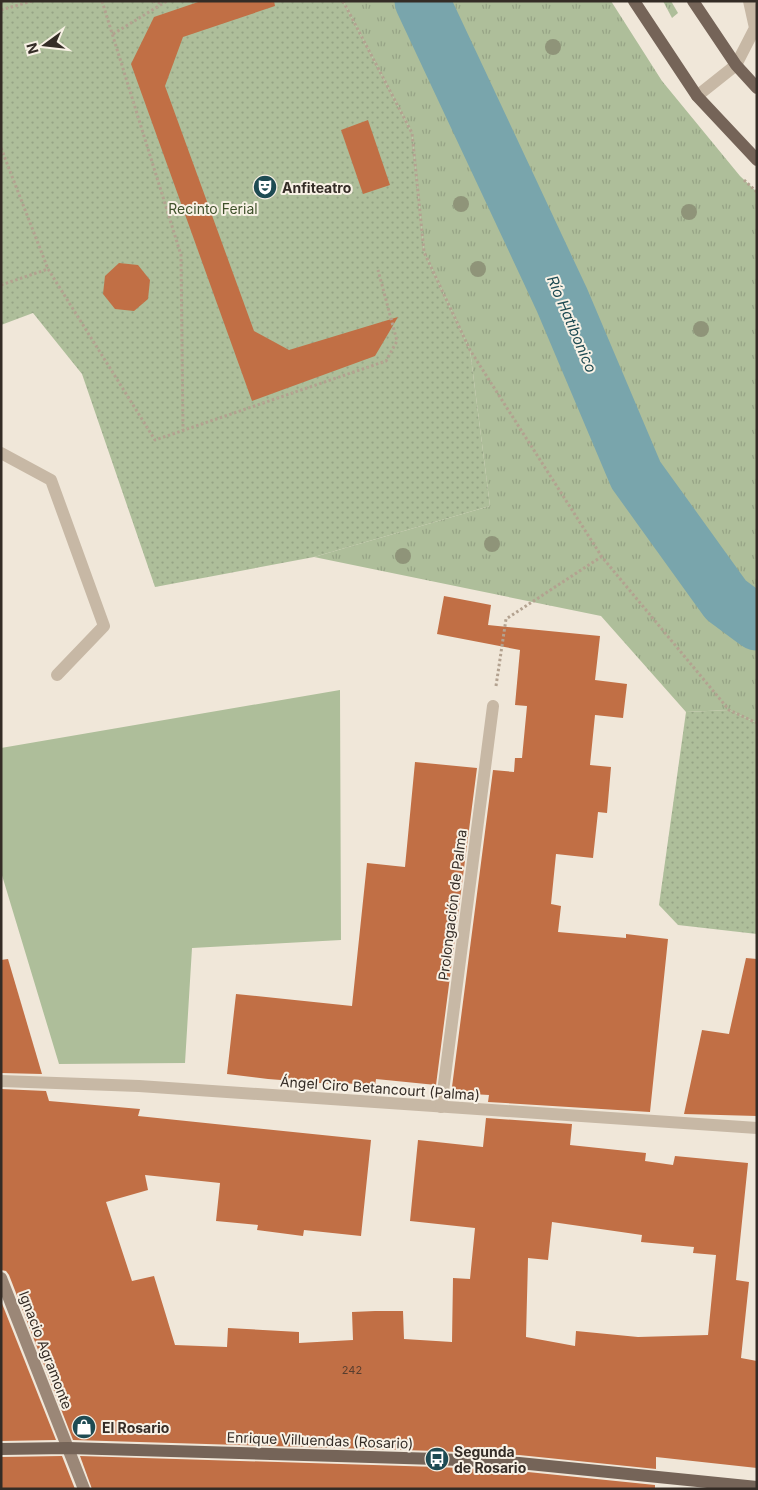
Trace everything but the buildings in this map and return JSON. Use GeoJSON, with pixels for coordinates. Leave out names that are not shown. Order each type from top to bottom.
{"type":"FeatureCollection","features":[{"type":"Feature","properties":{"kind":"main road"},"geometry":{"type":"LineString","coordinates":[[634,1],[697,96],[757,160]]}},
{"type":"Feature","properties":{"kind":"main road"},"geometry":{"type":"LineString","coordinates":[[694,1],[736,64],[757,88]]}},
{"type":"Feature","properties":{"kind":"main road","name":"Ignacio Agramonte"},"geometry":{"type":"LineString","coordinates":[[1,1278],[84,1489]]}},
{"type":"Feature","properties":{"kind":"main road","name":"Enrique Villuendas (Rosario)"},"geometry":{"type":"LineString","coordinates":[[1,1448],[68,1448],[446,1459],[519,1463],[757,1487]]}},
{"type":"Feature","properties":{"kind":"street"},"geometry":{"type":"LineString","coordinates":[[697,96],[736,64],[755,28],[749,1]]}},
{"type":"Feature","properties":{"kind":"street"},"geometry":{"type":"LineString","coordinates":[[1,453],[51,480],[104,626],[57,675]]}},
{"type":"Feature","properties":{"kind":"street","name":"Prolongación de Palma"},"geometry":{"type":"LineString","coordinates":[[441,1107],[493,706]]}},
{"type":"Feature","properties":{"kind":"street","name":"Ángel Ciro Betancourt (Palma)"},"geometry":{"type":"LineString","coordinates":[[1,1080],[139,1086],[757,1128]]}},
{"type":"Feature","properties":{"kind":"path"},"geometry":{"type":"LineString","coordinates":[[1,10],[32,1]]}},
{"type":"Feature","properties":{"kind":"path"},"geometry":{"type":"LineString","coordinates":[[102,1],[181,254],[184,430]]}},
{"type":"Feature","properties":{"kind":"path"},"geometry":{"type":"LineString","coordinates":[[153,1],[160,4]]}},
{"type":"Feature","properties":{"kind":"path"},"geometry":{"type":"LineString","coordinates":[[113,34],[167,1]]}},
{"type":"Feature","properties":{"kind":"path"},"geometry":{"type":"LineString","coordinates":[[343,1],[412,133],[424,252],[470,350],[602,557],[729,710],[757,723]]}},
{"type":"Feature","properties":{"kind":"path"},"geometry":{"type":"LineString","coordinates":[[1,148],[48,269],[155,440],[386,361],[398,341],[378,270]]}},
{"type":"Feature","properties":{"kind":"path"},"geometry":{"type":"LineString","coordinates":[[1,285],[48,269]]}},
{"type":"Feature","properties":{"kind":"path"},"geometry":{"type":"LineString","coordinates":[[493,706],[506,619],[602,557]]}},
{"type":"Feature","properties":{"kind":"green space","name":"Recinto Ferial"},"geometry":{"type":"Polygon","coordinates":[[[1,1],[343,1],[412,133],[424,252],[470,350],[490,506],[314,557],[155,587],[82,374],[33,313],[1,325],[1,1]]]}},
{"type":"Feature","properties":{"kind":"green space"},"geometry":{"type":"Polygon","coordinates":[[[343,1],[611,1],[662,81],[740,176],[757,192],[757,723],[729,710],[686,712],[601,616],[314,557],[490,506],[470,350],[424,252],[412,133],[343,1]]]}},
{"type":"Feature","properties":{"kind":"green space"},"geometry":{"type":"Polygon","coordinates":[[[663,1],[671,1],[678,13],[672,18],[663,1]]]}},
{"type":"Feature","properties":{"kind":"green space"},"geometry":{"type":"Polygon","coordinates":[[[340,690],[341,940],[192,948],[185,1063],[59,1064],[1,872],[1,748],[340,690]]]}},
{"type":"Feature","properties":{"kind":"green space"},"geometry":{"type":"Polygon","coordinates":[[[729,710],[757,723],[757,934],[678,925],[659,905],[686,712],[729,710]]]}},
{"type":"Feature","properties":{"kind":"waterway","name":"Río Hatibonico"},"geometry":{"type":"LineString","coordinates":[[422,1],[562,300],[636,475],[726,600],[757,623]]}},
{"type":"Feature","properties":{"kind":"place","name":"Anfiteatro"},"geometry":{"type":"Point","coordinates":[265,187]}},
{"type":"Feature","properties":{"kind":"place","name":"El Rosario"},"geometry":{"type":"Point","coordinates":[84,1427]}},
{"type":"Feature","properties":{"kind":"place","name":"Segunda de Rosario"},"geometry":{"type":"Point","coordinates":[437,1459]}}]}
